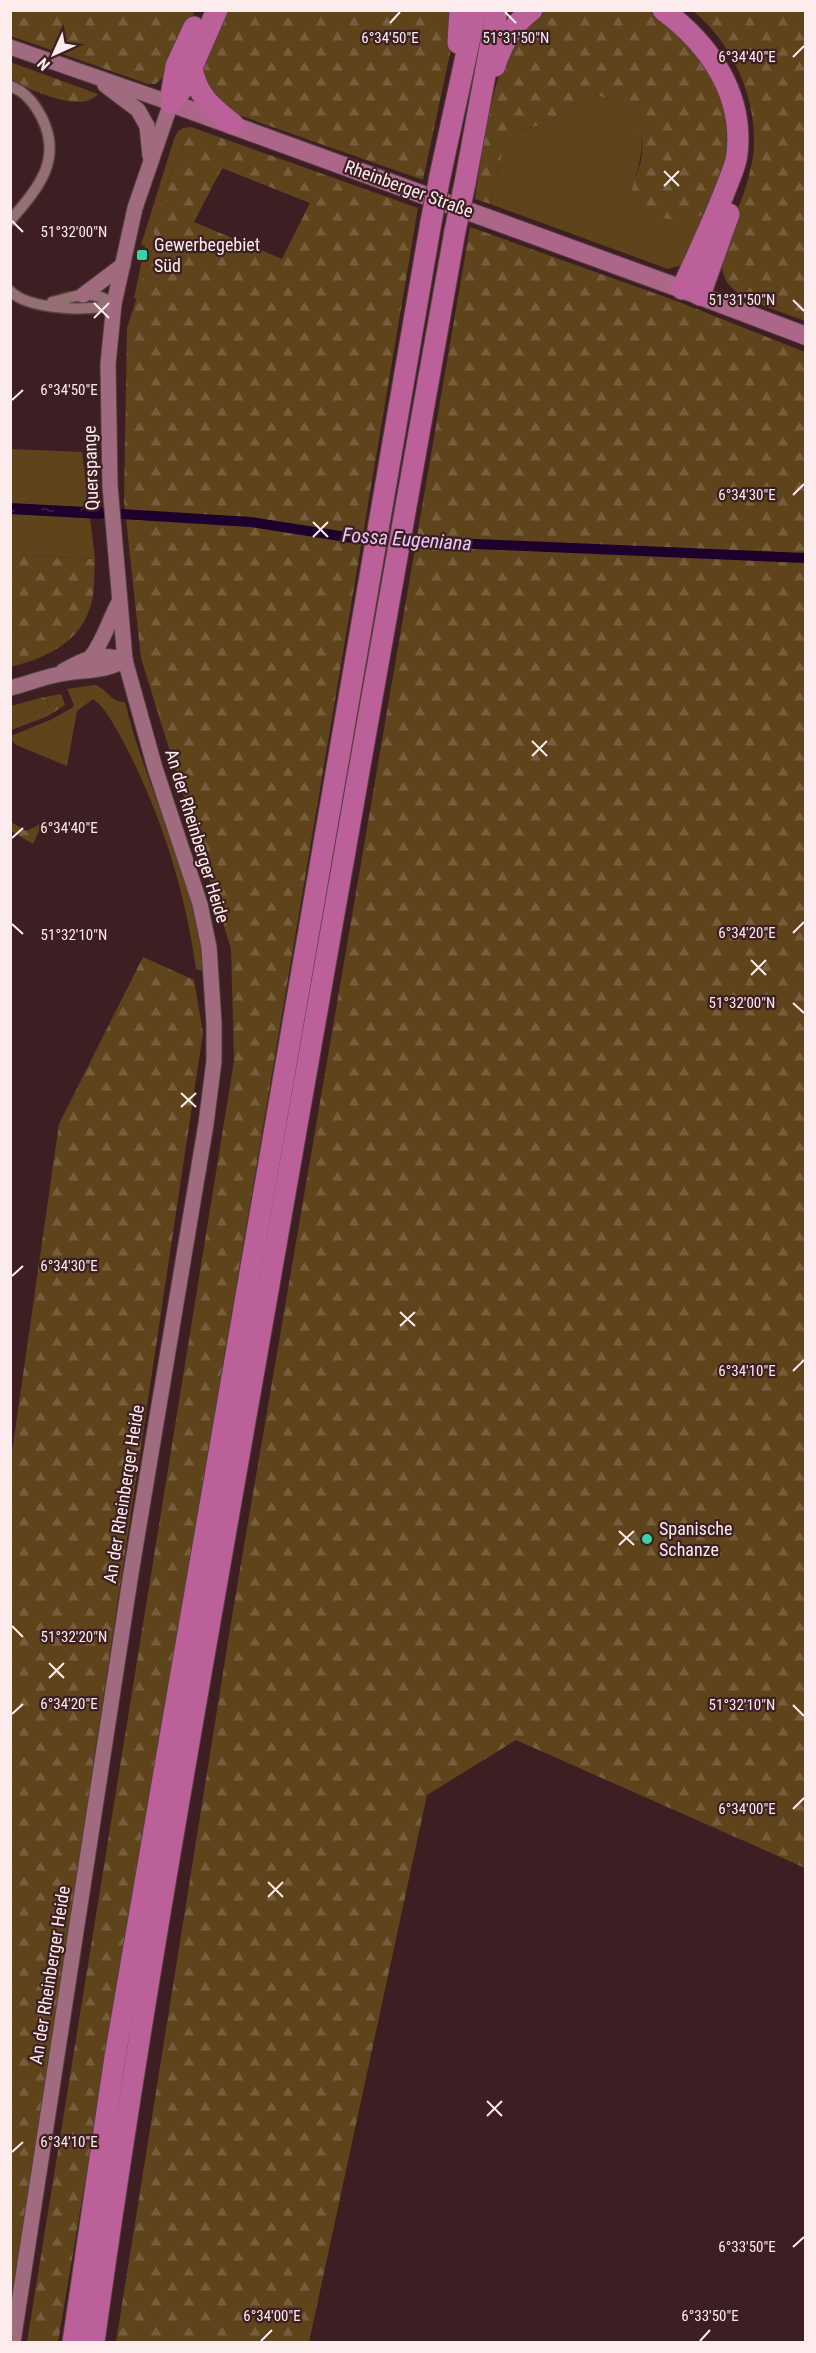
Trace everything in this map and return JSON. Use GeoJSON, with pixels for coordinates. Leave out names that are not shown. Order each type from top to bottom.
{"type":"FeatureCollection","features":[{"type":"Feature","properties":{"kind":"highway"},"geometry":{"type":"LineString","coordinates":[[171,103],[171,84],[176,66],[202,10]]}},
{"type":"Feature","properties":{"kind":"highway"},"geometry":{"type":"LineString","coordinates":[[171,103],[183,88],[217,10]]}},
{"type":"Feature","properties":{"kind":"highway"},"geometry":{"type":"LineString","coordinates":[[452,120],[448,92],[458,44],[460,10]]}},
{"type":"Feature","properties":{"kind":"highway"},"geometry":{"type":"LineString","coordinates":[[73,2343],[115,2056],[361,621],[431,222],[476,10]]}},
{"type":"Feature","properties":{"kind":"highway"},"geometry":{"type":"LineString","coordinates":[[94,2343],[123,2136],[167,1870],[384,620],[497,10]]}},
{"type":"Feature","properties":{"kind":"highway"},"geometry":{"type":"LineString","coordinates":[[481,92],[492,80],[497,59],[508,36],[531,10]]}},
{"type":"Feature","properties":{"kind":"highway"},"geometry":{"type":"LineString","coordinates":[[663,10],[685,27],[714,60],[734,107],[737,132],[737,154],[731,175],[691,292]]}},
{"type":"Feature","properties":{"kind":"highway"},"geometry":{"type":"LineString","coordinates":[[683,10],[702,29],[723,57],[736,80],[745,110],[748,148],[745,168],[736,195],[691,292]]}},
{"type":"Feature","properties":{"kind":"highway"},"geometry":{"type":"LineString","coordinates":[[192,67],[194,80],[204,99],[233,124]]}},
{"type":"Feature","properties":{"kind":"main road","name":"Rheinberger Straße"},"geometry":{"type":"LineString","coordinates":[[171,103],[806,336]]}},
{"type":"Feature","properties":{"kind":"street","name":"Rheinberger Straße"},"geometry":{"type":"LineString","coordinates":[[10,47],[171,103]]}},
{"type":"Feature","properties":{"kind":"street"},"geometry":{"type":"LineString","coordinates":[[96,77],[138,110],[147,126],[151,161]]}},
{"type":"Feature","properties":{"kind":"street"},"geometry":{"type":"LineString","coordinates":[[10,86],[28,96],[38,109],[47,128],[50,154],[44,176],[10,221]]}},
{"type":"Feature","properties":{"kind":"street","name":"Querspange"},"geometry":{"type":"LineString","coordinates":[[125,660],[118,602],[110,486],[108,364],[114,304],[135,207],[171,103]]}},
{"type":"Feature","properties":{"kind":"street"},"geometry":{"type":"LineString","coordinates":[[83,295],[123,265]]}},
{"type":"Feature","properties":{"kind":"street"},"geometry":{"type":"LineString","coordinates":[[10,291],[23,300],[40,304],[99,309],[114,304]]}},
{"type":"Feature","properties":{"kind":"street"},"geometry":{"type":"LineString","coordinates":[[40,304],[83,295],[100,295],[114,304]]}},
{"type":"Feature","properties":{"kind":"street"},"geometry":{"type":"LineString","coordinates":[[92,657],[108,632],[109,620],[118,602]]}},
{"type":"Feature","properties":{"kind":"street"},"geometry":{"type":"LineString","coordinates":[[57,674],[92,657],[109,655],[125,660]]}},
{"type":"Feature","properties":{"kind":"street"},"geometry":{"type":"LineString","coordinates":[[10,688],[57,674],[113,668],[125,660]]}},
{"type":"Feature","properties":{"kind":"street","name":"An der Rheinberger Heide"},"geometry":{"type":"LineString","coordinates":[[13,2343],[131,1573],[206,1124],[214,1061],[209,947],[200,904],[155,768],[125,660]]}},
{"type":"Feature","properties":{"kind":"green space"},"geometry":{"type":"Polygon","coordinates":[[[11,11],[195,11],[165,76],[155,84],[148,84],[11,36],[11,11]]]}},
{"type":"Feature","properties":{"kind":"green space"},"geometry":{"type":"Polygon","coordinates":[[[223,11],[455,11],[451,49],[423,180],[233,113],[214,103],[198,75],[223,11]]]}},
{"type":"Feature","properties":{"kind":"green space"},"geometry":{"type":"Polygon","coordinates":[[[543,11],[650,11],[677,28],[715,76],[731,129],[728,161],[709,213],[685,219],[674,219],[655,215],[647,210],[632,190],[641,158],[640,131],[631,115],[624,109],[597,95],[576,102],[546,124],[515,133],[503,149],[490,204],[475,199],[487,123],[502,69],[512,45],[526,25],[543,11]]]}},
{"type":"Feature","properties":{"kind":"green space"},"geometry":{"type":"Polygon","coordinates":[[[693,11],[805,11],[805,321],[746,298],[731,287],[724,277],[722,253],[751,168],[754,149],[753,124],[745,87],[729,53],[707,24],[693,11]]]}},
{"type":"Feature","properties":{"kind":"green space"},"geometry":{"type":"Polygon","coordinates":[[[10,62],[98,94],[90,100],[80,102],[43,94],[11,81],[10,62]]]}},
{"type":"Feature","properties":{"kind":"green space"},"geometry":{"type":"Polygon","coordinates":[[[597,95],[623,108],[638,125],[642,147],[636,176],[709,213],[682,265],[668,269],[490,204],[503,149],[515,133],[546,124],[576,102],[597,95]]]}},
{"type":"Feature","properties":{"kind":"green space"},"geometry":{"type":"Polygon","coordinates":[[[191,127],[162,196],[152,229],[156,238],[137,299],[134,298],[145,246],[141,245],[174,139],[178,131],[191,127]]]}},
{"type":"Feature","properties":{"kind":"green space"},"geometry":{"type":"Polygon","coordinates":[[[191,127],[418,208],[58,2342],[27,2342],[234,1061],[231,949],[141,658],[124,500],[127,328],[156,238],[152,229],[162,196],[191,127]],[[222,168],[194,222],[282,259],[310,203],[222,168]]]}},
{"type":"Feature","properties":{"kind":"green space"},"geometry":{"type":"Polygon","coordinates":[[[470,227],[679,302],[805,352],[805,1868],[516,1740],[427,1795],[309,2342],[116,2342],[233,1610],[470,227]]]}},
{"type":"Feature","properties":{"kind":"green space"},"geometry":{"type":"Polygon","coordinates":[[[11,449],[82,452],[89,507],[11,504],[11,449]]]}},
{"type":"Feature","properties":{"kind":"green space"},"geometry":{"type":"Polygon","coordinates":[[[10,514],[90,518],[95,559],[11,555],[10,514]]]}},
{"type":"Feature","properties":{"kind":"green space"},"geometry":{"type":"Polygon","coordinates":[[[10,555],[95,559],[92,601],[80,627],[62,646],[50,653],[11,667],[10,555]]]}},
{"type":"Feature","properties":{"kind":"green space"},"geometry":{"type":"Polygon","coordinates":[[[95,685],[112,698],[125,702],[134,736],[192,903],[204,972],[196,969],[177,877],[146,788],[118,732],[104,710],[93,699],[77,711],[67,766],[16,745],[11,739],[11,736],[72,708],[74,705],[67,689],[95,685]]]}},
{"type":"Feature","properties":{"kind":"green space"},"geometry":{"type":"Polygon","coordinates":[[[61,694],[65,705],[48,716],[11,730],[11,723],[49,707],[47,701],[40,698],[61,694]]]}},
{"type":"Feature","properties":{"kind":"green space"},"geometry":{"type":"Polygon","coordinates":[[[40,698],[47,701],[49,707],[11,723],[11,706],[40,698]]]}},
{"type":"Feature","properties":{"kind":"green space"},"geometry":{"type":"Polygon","coordinates":[[[45,818],[33,844],[11,831],[11,822],[26,831],[37,826],[45,818]]]}},
{"type":"Feature","properties":{"kind":"green space"},"geometry":{"type":"Polygon","coordinates":[[[143,957],[194,980],[203,1033],[11,2312],[11,1459],[59,1124],[143,957]]]}},
{"type":"Feature","properties":{"kind":"water"},"geometry":{"type":"Polygon","coordinates":[[[11,503],[101,508],[102,519],[11,514],[11,503]]]}},
{"type":"Feature","properties":{"kind":"waterway","name":"Fossa Eugeniana"},"geometry":{"type":"LineString","coordinates":[[88,512],[251,522],[359,539],[806,558]]}},
{"type":"Feature","properties":{"kind":"place","name":"Gewerbegebiet Süd"},"geometry":{"type":"Point","coordinates":[142,255]}},
{"type":"Feature","properties":{"kind":"place","name":"Spanische Schanze"},"geometry":{"type":"Point","coordinates":[647,1539]}}]}
